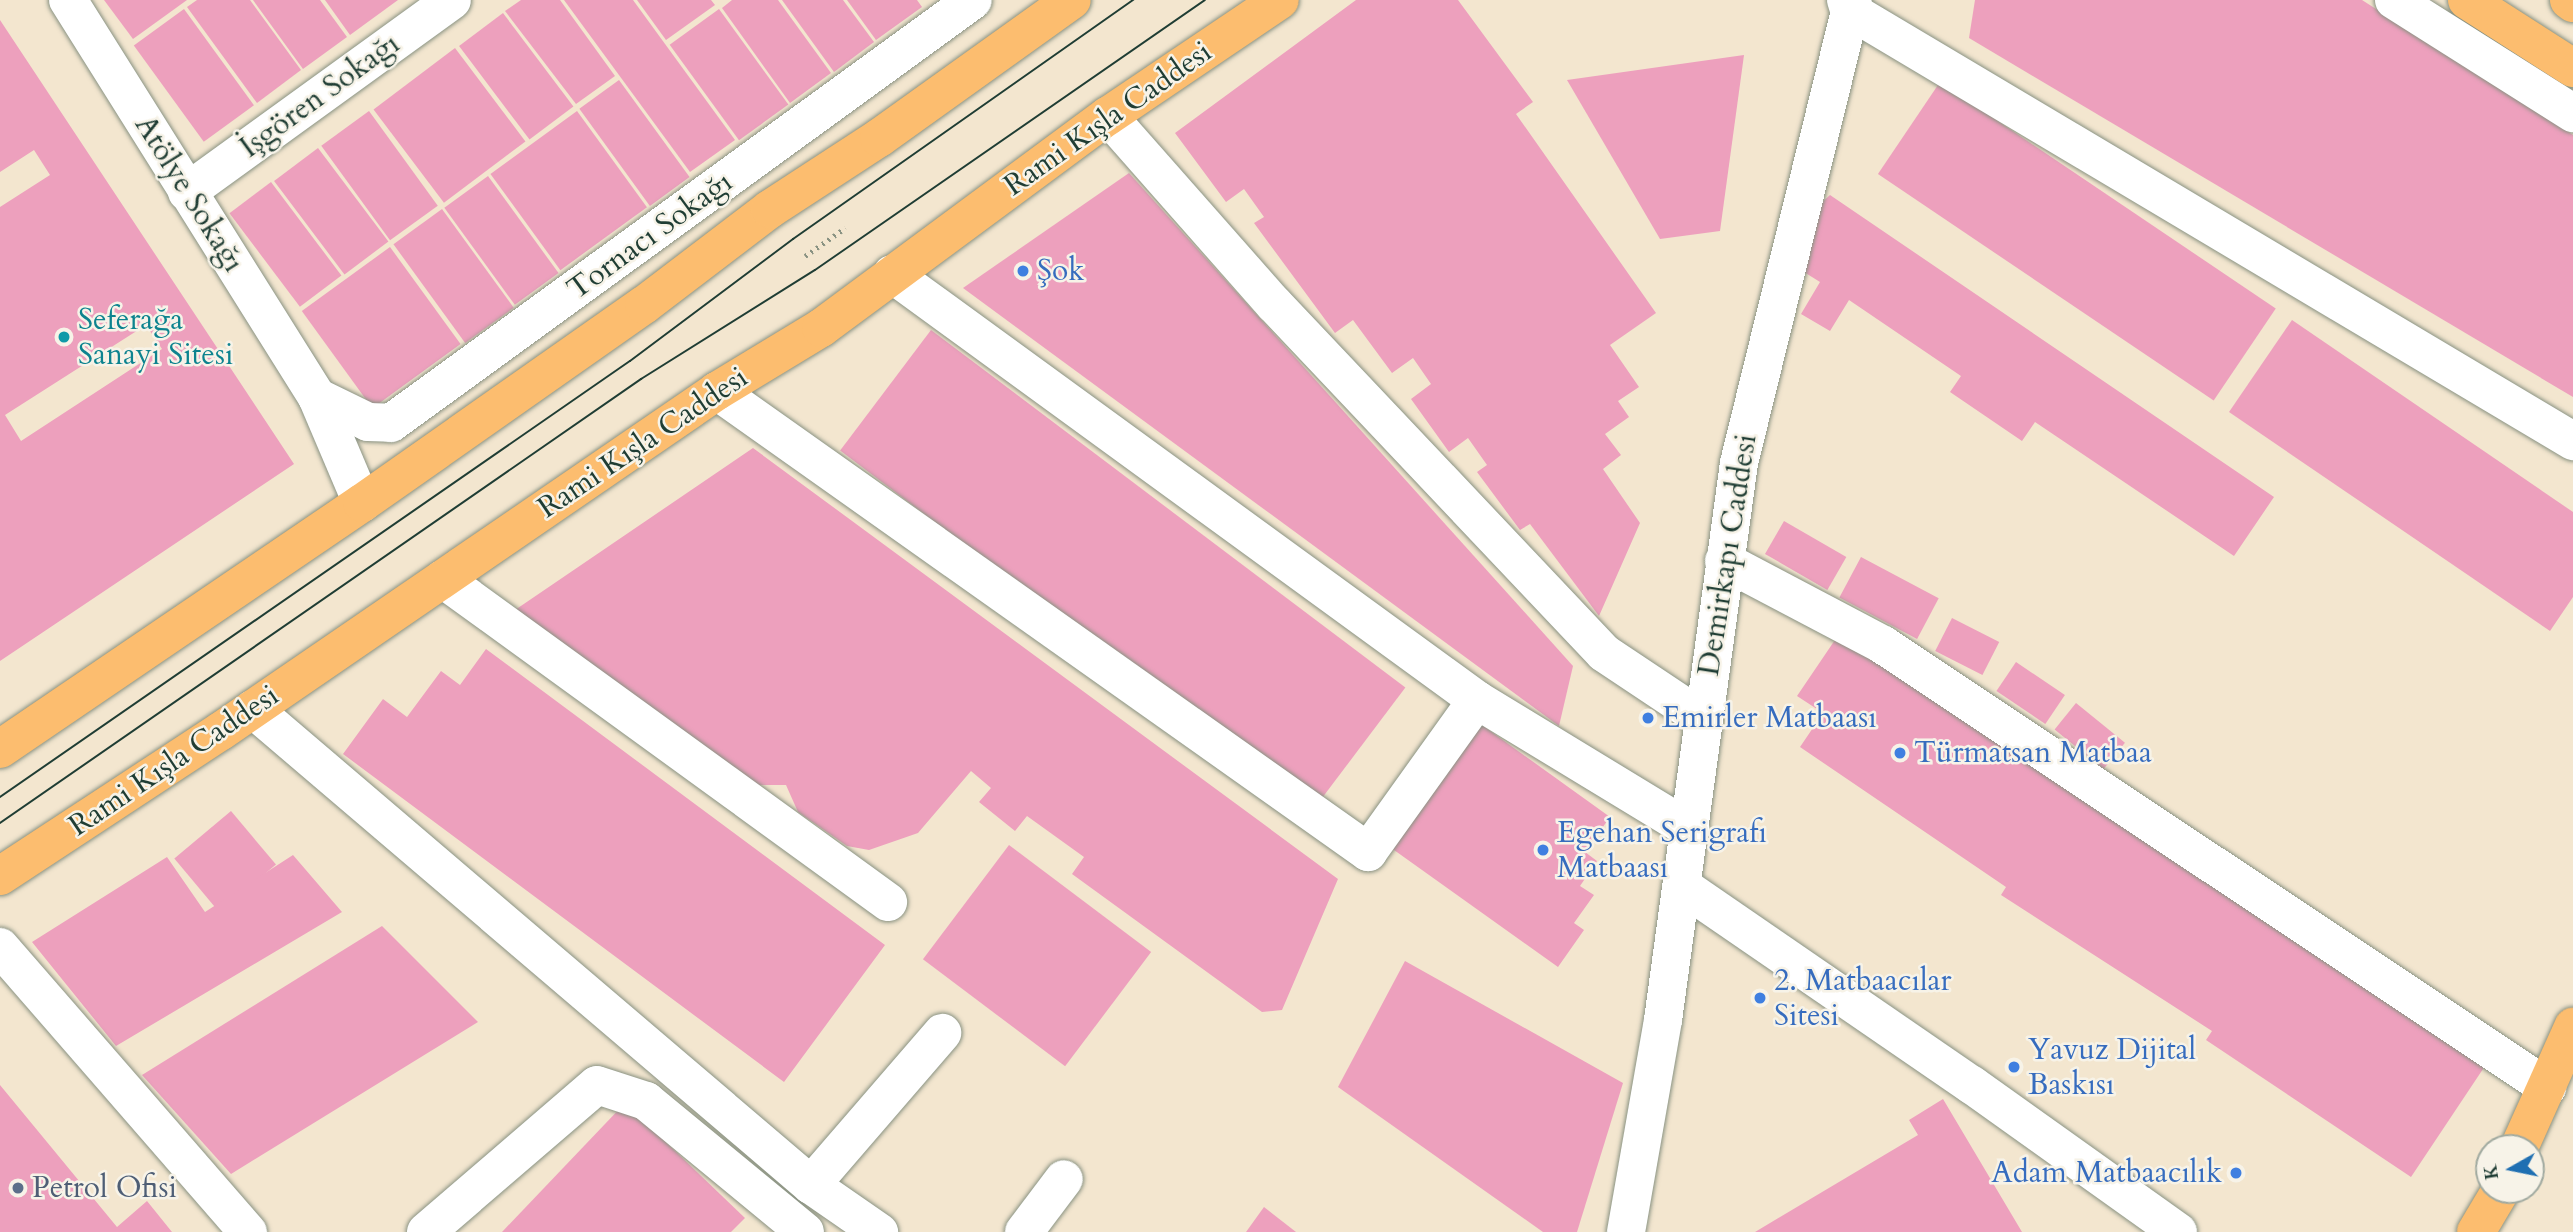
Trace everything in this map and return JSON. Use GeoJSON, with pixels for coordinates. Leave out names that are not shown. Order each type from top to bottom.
{"type":"FeatureCollection","features":[{"type":"Feature","properties":{"kind":"main road"},"geometry":{"type":"LineString","coordinates":[[0,749],[362,503],[644,305],[770,209],[879,138],[1072,0]]}},
{"type":"Feature","properties":{"kind":"main road","name":"Rami Kışla Caddesi"},"geometry":{"type":"LineString","coordinates":[[0,876],[253,709],[717,391],[821,328],[1108,116],[1280,0]]}},
{"type":"Feature","properties":{"kind":"main road"},"geometry":{"type":"LineString","coordinates":[[2467,0],[2573,68]]}},
{"type":"Feature","properties":{"kind":"main road"},"geometry":{"type":"LineString","coordinates":[[2525,1134],[2573,1027]]}},
{"type":"Feature","properties":{"kind":"main road"},"geometry":{"type":"LineString","coordinates":[[2476,1232],[2493,1204]]}},
{"type":"Feature","properties":{"kind":"street","name":"Atölye Sokağı"},"geometry":{"type":"LineString","coordinates":[[68,0],[317,397],[362,503]]}},
{"type":"Feature","properties":{"kind":"street","name":"İşgören Sokağı"},"geometry":{"type":"LineString","coordinates":[[187,192],[452,0]]}},
{"type":"Feature","properties":{"kind":"street","name":"Tornacı Sokağı"},"geometry":{"type":"LineString","coordinates":[[317,397],[368,422],[391,423],[973,0]]}},
{"type":"Feature","properties":{"kind":"street"},"geometry":{"type":"LineString","coordinates":[[2393,0],[2573,113]]}},
{"type":"Feature","properties":{"kind":"street"},"geometry":{"type":"LineString","coordinates":[[1849,3],[2573,441]]}},
{"type":"Feature","properties":{"kind":"street","name":"Demirkapı Caddesi"},"geometry":{"type":"LineString","coordinates":[[1626,1232],[1682,886],[1739,463],[1849,3]]}},
{"type":"Feature","properties":{"kind":"street"},"geometry":{"type":"LineString","coordinates":[[1108,116],[1275,304],[1604,653],[1703,719]]}},
{"type":"Feature","properties":{"kind":"street"},"geometry":{"type":"LineString","coordinates":[[892,274],[1477,700],[1690,830]]}},
{"type":"Feature","properties":{"kind":"street"},"geometry":{"type":"LineString","coordinates":[[717,391],[1367,852],[1477,700]]}},
{"type":"Feature","properties":{"kind":"street"},"geometry":{"type":"LineString","coordinates":[[1724,561],[1883,645],[2547,1087]]}},
{"type":"Feature","properties":{"kind":"street"},"geometry":{"type":"LineString","coordinates":[[443,579],[888,902]]}},
{"type":"Feature","properties":{"kind":"street"},"geometry":{"type":"LineString","coordinates":[[253,709],[811,1185],[879,1232]]}},
{"type":"Feature","properties":{"kind":"street"},"geometry":{"type":"LineString","coordinates":[[1682,886],[1961,1077],[2178,1232]]}},
{"type":"Feature","properties":{"kind":"street"},"geometry":{"type":"LineString","coordinates":[[0,947],[248,1232]]}},
{"type":"Feature","properties":{"kind":"street"},"geometry":{"type":"LineString","coordinates":[[811,1185],[942,1033]]}},
{"type":"Feature","properties":{"kind":"street"},"geometry":{"type":"LineString","coordinates":[[426,1232],[597,1085],[646,1101],[794,1229]]}},
{"type":"Feature","properties":{"kind":"street"},"geometry":{"type":"LineString","coordinates":[[1024,1232],[1064,1179]]}},
{"type":"Feature","properties":{"kind":"path"},"geometry":{"type":"LineString","coordinates":[[805,256],[845,228]]}},
{"type":"Feature","properties":{"kind":"building"},"geometry":{"type":"Polygon","coordinates":[[[104,0],[187,0],[133,39],[104,0]]]}},
{"type":"Feature","properties":{"kind":"building"},"geometry":{"type":"Polygon","coordinates":[[[197,0],[250,0],[301,70],[257,103],[187,7],[197,0]]]}},
{"type":"Feature","properties":{"kind":"building"},"geometry":{"type":"Polygon","coordinates":[[[253,0],[320,0],[347,37],[303,69],[253,0]]]}},
{"type":"Feature","properties":{"kind":"building"},"geometry":{"type":"Polygon","coordinates":[[[325,0],[398,0],[350,35],[325,0]]]}},
{"type":"Feature","properties":{"kind":"building"},"geometry":{"type":"Polygon","coordinates":[[[521,0],[560,0],[615,76],[576,104],[505,11],[521,0]]]}},
{"type":"Feature","properties":{"kind":"building"},"geometry":{"type":"Polygon","coordinates":[[[564,0],[633,0],[735,140],[690,172],[564,0]]]}},
{"type":"Feature","properties":{"kind":"building"},"geometry":{"type":"Polygon","coordinates":[[[637,0],[711,0],[715,5],[666,40],[637,0]]]}},
{"type":"Feature","properties":{"kind":"building"},"geometry":{"type":"Polygon","coordinates":[[[732,0],[778,0],[831,73],[790,103],[722,8],[732,0]]]}},
{"type":"Feature","properties":{"kind":"building"},"geometry":{"type":"Polygon","coordinates":[[[782,0],[843,0],[874,42],[834,72],[782,0]]]}},
{"type":"Feature","properties":{"kind":"building"},"geometry":{"type":"Polygon","coordinates":[[[847,0],[917,0],[922,7],[876,40],[847,0]]]}},
{"type":"Feature","properties":{"kind":"building"},"geometry":{"type":"Polygon","coordinates":[[[1356,0],[1458,0],[1533,102],[1516,114],[1656,313],[1610,345],[1639,387],[1618,401],[1629,417],[1605,434],[1621,455],[1603,469],[1640,523],[1599,616],[1530,524],[1520,530],[1477,472],[1487,465],[1468,438],[1449,452],[1411,399],[1431,384],[1413,358],[1392,373],[1353,320],[1335,333],[1254,223],[1264,217],[1244,189],[1226,202],[1175,133],[1356,0]]]}},
{"type":"Feature","properties":{"kind":"building"},"geometry":{"type":"Polygon","coordinates":[[[1975,0],[2362,0],[2573,135],[2573,397],[1969,38],[1975,0]]]}},
{"type":"Feature","properties":{"kind":"building"},"geometry":{"type":"Polygon","coordinates":[[[184,9],[254,105],[204,142],[134,45],[184,9]]]}},
{"type":"Feature","properties":{"kind":"building"},"geometry":{"type":"Polygon","coordinates":[[[719,9],[788,104],[739,140],[670,45],[719,9]]]}},
{"type":"Feature","properties":{"kind":"building"},"geometry":{"type":"Polygon","coordinates":[[[503,13],[573,106],[529,140],[459,46],[503,13]]]}},
{"type":"Feature","properties":{"kind":"building","name":"Seferağa Sanayi Sitesi"},"geometry":{"type":"Polygon","coordinates":[[[0,20],[294,464],[0,661],[0,207],[50,175],[34,150],[0,172],[0,20]],[[146,325],[5,415],[21,441],[162,349],[146,325]]]}},
{"type":"Feature","properties":{"kind":"building"},"geometry":{"type":"Polygon","coordinates":[[[455,48],[525,141],[444,203],[374,109],[455,48]]]}},
{"type":"Feature","properties":{"kind":"building"},"geometry":{"type":"Polygon","coordinates":[[[1744,55],[1720,231],[1660,239],[1567,80],[1744,55]]]}},
{"type":"Feature","properties":{"kind":"building"},"geometry":{"type":"Polygon","coordinates":[[[619,80],[690,177],[650,206],[579,109],[619,80]]]}},
{"type":"Feature","properties":{"kind":"building"},"geometry":{"type":"Polygon","coordinates":[[[1940,82],[2276,308],[2214,400],[1878,174],[1940,82]]]}},
{"type":"Feature","properties":{"kind":"building"},"geometry":{"type":"Polygon","coordinates":[[[369,111],[438,206],[390,240],[321,146],[369,111]]]}},
{"type":"Feature","properties":{"kind":"building"},"geometry":{"type":"Polygon","coordinates":[[[577,111],[647,207],[560,270],[490,174],[577,111]]]}},
{"type":"Feature","properties":{"kind":"building"},"geometry":{"type":"Polygon","coordinates":[[[318,148],[388,241],[344,275],[274,181],[318,148]]]}},
{"type":"Feature","properties":{"kind":"building"},"geometry":{"type":"Polygon","coordinates":[[[1129,173],[1573,666],[1559,726],[963,288],[1129,173]]]}},
{"type":"Feature","properties":{"kind":"building"},"geometry":{"type":"Polygon","coordinates":[[[488,176],[559,273],[515,305],[444,208],[488,176]]]}},
{"type":"Feature","properties":{"kind":"building"},"geometry":{"type":"Polygon","coordinates":[[[271,182],[341,275],[300,307],[229,213],[271,182]]]}},
{"type":"Feature","properties":{"kind":"building"},"geometry":{"type":"Polygon","coordinates":[[[1830,195],[2274,497],[2234,556],[2035,422],[2022,441],[1950,392],[1961,376],[1849,300],[1830,331],[1801,314],[1820,282],[1796,267],[1803,220],[1830,195]]]}},
{"type":"Feature","properties":{"kind":"building"},"geometry":{"type":"Polygon","coordinates":[[[442,209],[514,308],[465,343],[393,244],[442,209]]]}},
{"type":"Feature","properties":{"kind":"building"},"geometry":{"type":"Polygon","coordinates":[[[390,247],[461,344],[372,408],[302,311],[390,247]]]}},
{"type":"Feature","properties":{"kind":"building"},"geometry":{"type":"Polygon","coordinates":[[[2292,320],[2573,512],[2573,597],[2550,631],[2229,412],[2292,320]]]}},
{"type":"Feature","properties":{"kind":"building"},"geometry":{"type":"Polygon","coordinates":[[[931,330],[1405,687],[1315,808],[840,451],[931,330]]]}},
{"type":"Feature","properties":{"kind":"building"},"geometry":{"type":"Polygon","coordinates":[[[753,448],[1338,879],[1282,1010],[1262,1012],[1072,874],[1084,857],[1027,816],[1015,831],[979,802],[991,788],[971,771],[918,833],[869,850],[847,846],[798,812],[786,785],[754,785],[515,610],[753,448]]]}},
{"type":"Feature","properties":{"kind":"building"},"geometry":{"type":"Polygon","coordinates":[[[1784,521],[1846,557],[1827,590],[1765,554],[1784,521]]]}},
{"type":"Feature","properties":{"kind":"building"},"geometry":{"type":"Polygon","coordinates":[[[1861,557],[1939,598],[1917,639],[1839,598],[1861,557]]]}},
{"type":"Feature","properties":{"kind":"building"},"geometry":{"type":"Polygon","coordinates":[[[1952,618],[1999,642],[1982,675],[1935,651],[1952,618]]]}},
{"type":"Feature","properties":{"kind":"building"},"geometry":{"type":"Polygon","coordinates":[[[1839,634],[2487,1063],[2411,1177],[2206,1040],[2212,1031],[2001,895],[2006,887],[1800,747],[1823,713],[1797,696],[1839,634]]]}},
{"type":"Feature","properties":{"kind":"building"},"geometry":{"type":"Polygon","coordinates":[[[486,649],[885,945],[784,1082],[343,754],[383,699],[407,717],[441,671],[460,685],[486,649]]]}},
{"type":"Feature","properties":{"kind":"building"},"geometry":{"type":"Polygon","coordinates":[[[2016,662],[2065,695],[2045,724],[1996,691],[2016,662]]]}},
{"type":"Feature","properties":{"kind":"building"},"geometry":{"type":"Polygon","coordinates":[[[2076,703],[2125,743],[2104,769],[2055,729],[2076,703]]]}},
{"type":"Feature","properties":{"kind":"building"},"geometry":{"type":"Polygon","coordinates":[[[1475,720],[1610,817],[1585,852],[1597,861],[1580,886],[1594,895],[1574,923],[1584,930],[1558,967],[1387,845],[1475,720]]]}},
{"type":"Feature","properties":{"kind":"building"},"geometry":{"type":"Polygon","coordinates":[[[231,811],[276,865],[219,912],[174,859],[231,811]]]}},
{"type":"Feature","properties":{"kind":"building"},"geometry":{"type":"Polygon","coordinates":[[[1009,845],[1151,952],[1065,1066],[923,959],[1009,845]]]}},
{"type":"Feature","properties":{"kind":"building"},"geometry":{"type":"Polygon","coordinates":[[[293,855],[342,912],[116,1046],[32,942],[167,857],[205,912],[293,855]]]}},
{"type":"Feature","properties":{"kind":"building"},"geometry":{"type":"Polygon","coordinates":[[[382,926],[478,1022],[231,1174],[142,1075],[382,926]]]}},
{"type":"Feature","properties":{"kind":"building"},"geometry":{"type":"Polygon","coordinates":[[[1405,961],[1623,1083],[1577,1232],[1543,1232],[1338,1087],[1405,961]]]}},
{"type":"Feature","properties":{"kind":"building"},"geometry":{"type":"Polygon","coordinates":[[[0,1085],[117,1227],[147,1201],[172,1232],[0,1232],[0,1085]]]}},
{"type":"Feature","properties":{"kind":"building"},"geometry":{"type":"Polygon","coordinates":[[[1943,1099],[2022,1232],[1755,1232],[1918,1135],[1909,1120],[1943,1099]]]}},
{"type":"Feature","properties":{"kind":"building"},"geometry":{"type":"Polygon","coordinates":[[[625,1103],[745,1218],[731,1232],[502,1232],[625,1103]]]}},
{"type":"Feature","properties":{"kind":"building"},"geometry":{"type":"Polygon","coordinates":[[[1264,1207],[1296,1232],[1246,1232],[1264,1207]]]}},
{"type":"Feature","properties":{"kind":"tram line"},"geometry":{"type":"LineString","coordinates":[[0,797],[630,361],[793,239],[1133,0]]}},
{"type":"Feature","properties":{"kind":"tram line"},"geometry":{"type":"LineString","coordinates":[[0,823],[641,379],[815,270],[1205,0]]}},
{"type":"Feature","properties":{"kind":"place","name":"Şok"},"geometry":{"type":"Point","coordinates":[1023,271]}},
{"type":"Feature","properties":{"kind":"place","name":"Seferağa Sanayi Sitesi"},"geometry":{"type":"Point","coordinates":[64,337]}},
{"type":"Feature","properties":{"kind":"place","name":"Emirler Matbaası"},"geometry":{"type":"Point","coordinates":[1648,718]}},
{"type":"Feature","properties":{"kind":"place","name":"Türmatsan Matbaa"},"geometry":{"type":"Point","coordinates":[1900,753]}},
{"type":"Feature","properties":{"kind":"place","name":"Egehan Serigrafı Matbaası"},"geometry":{"type":"Point","coordinates":[1543,850]}},
{"type":"Feature","properties":{"kind":"place","name":"2. Matbaacılar Sitesi"},"geometry":{"type":"Point","coordinates":[1760,998]}},
{"type":"Feature","properties":{"kind":"place","name":"Yavuz Dijital Baskısı"},"geometry":{"type":"Point","coordinates":[2014,1067]}},
{"type":"Feature","properties":{"kind":"place","name":"Adam Matbaacılık"},"geometry":{"type":"Point","coordinates":[2236,1173]}},
{"type":"Feature","properties":{"kind":"place","name":"Petrol Ofisi"},"geometry":{"type":"Point","coordinates":[18,1188]}}]}
